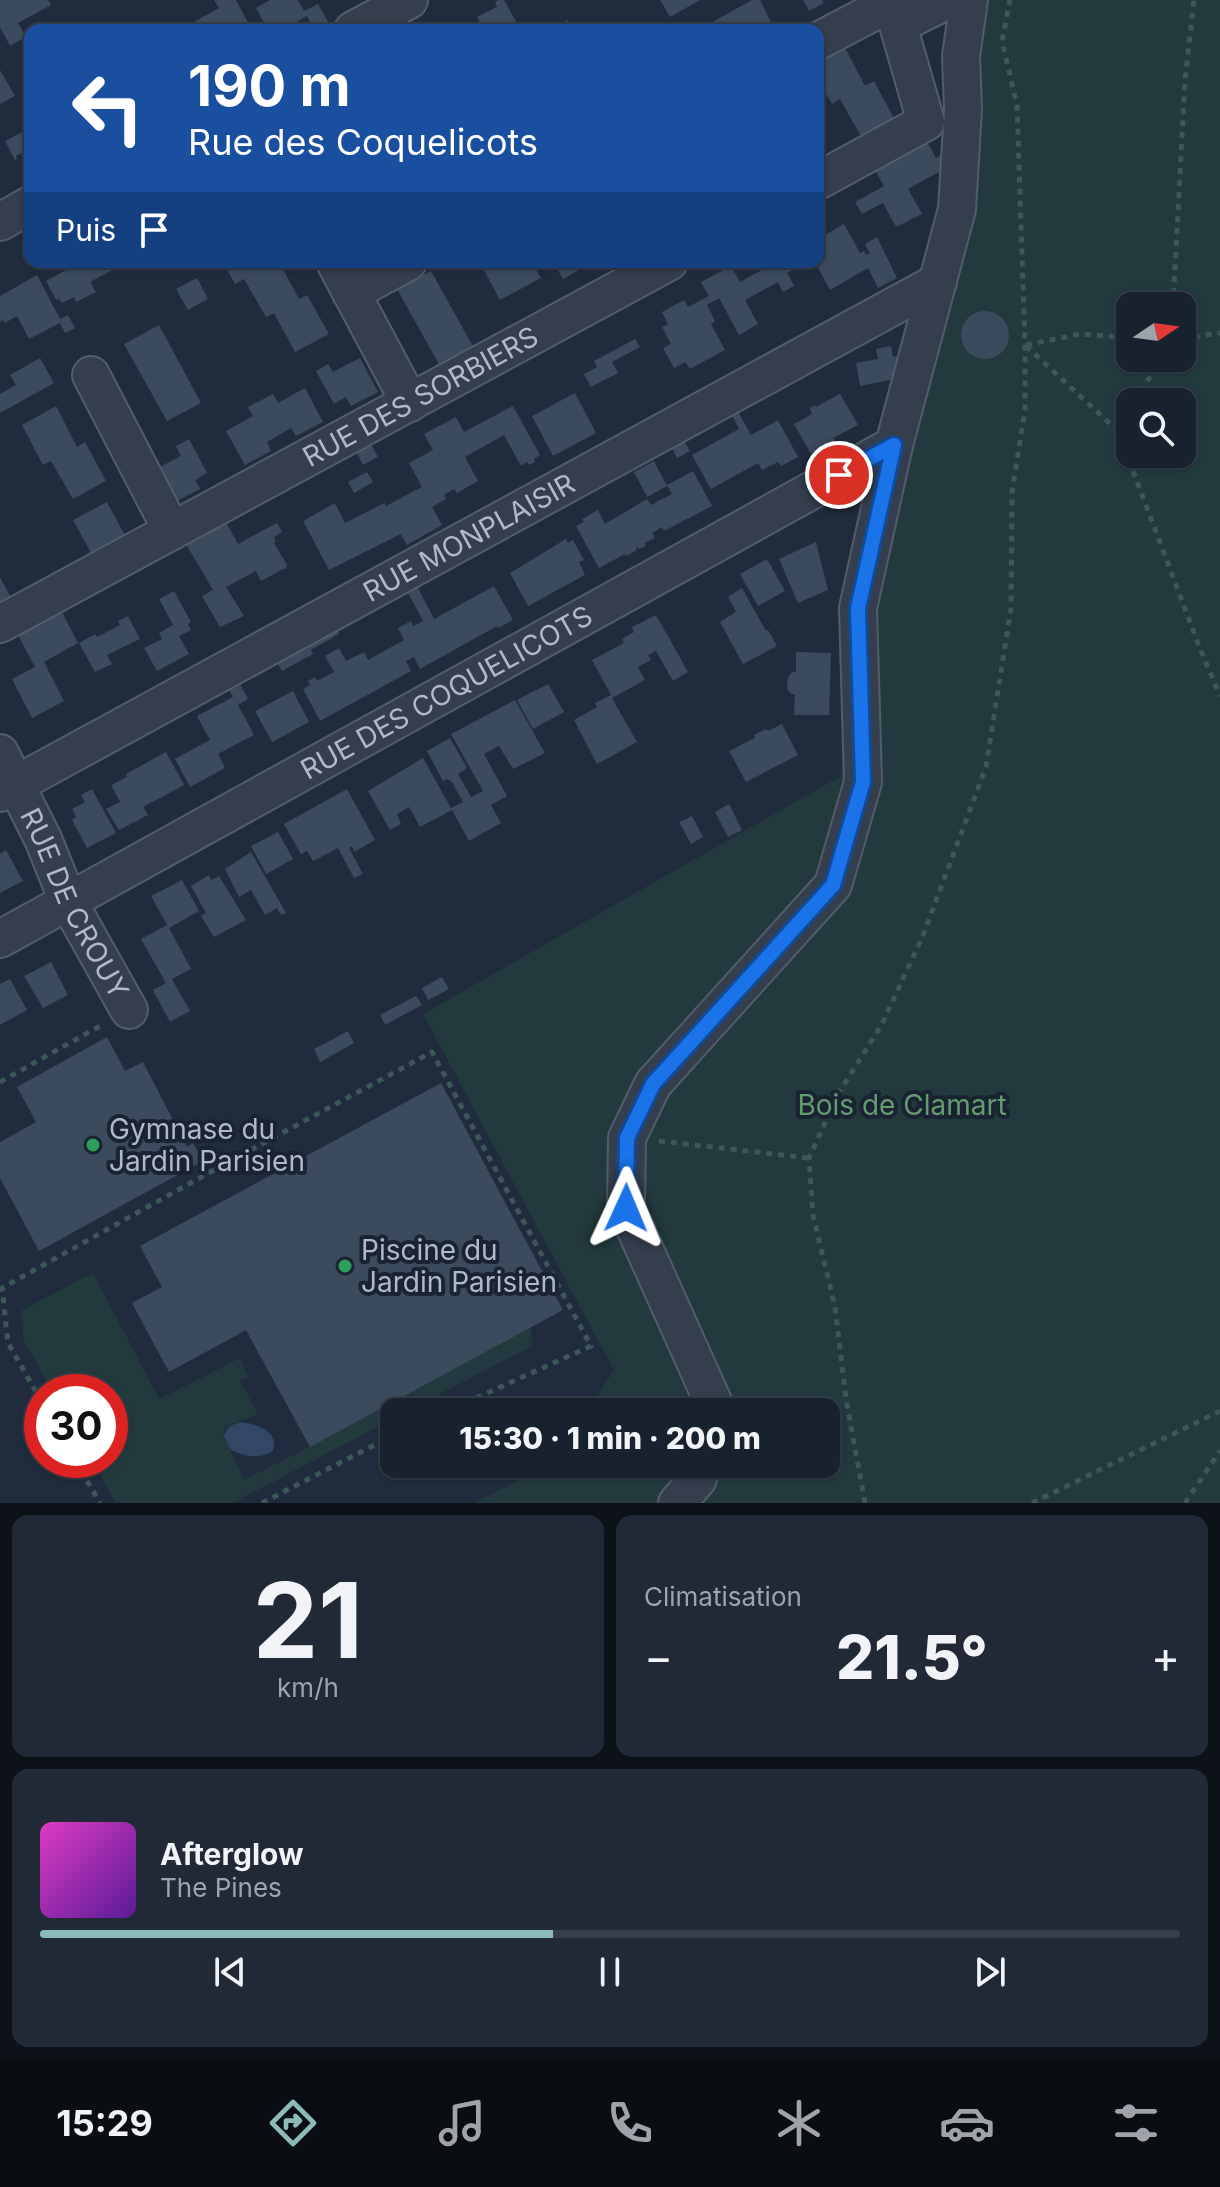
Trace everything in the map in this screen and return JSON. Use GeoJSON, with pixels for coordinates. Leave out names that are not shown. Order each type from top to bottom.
{"type":"FeatureCollection","features":[{"type":"Feature","properties":{"kind":"street"},"geometry":{"type":"LineString","coordinates":[[364,24],[409,0]]}},
{"type":"Feature","properties":{"kind":"street"},"geometry":{"type":"LineString","coordinates":[[824,38],[896,0]]}},
{"type":"Feature","properties":{"kind":"street"},"geometry":{"type":"LineString","coordinates":[[824,178],[926,122],[898,25],[948,0]]}},
{"type":"Feature","properties":{"kind":"street"},"geometry":{"type":"LineString","coordinates":[[711,1398],[626,1208],[627,1138],[653,1084],[833,885],[863,782],[858,608],[894,445],[957,209],[963,109],[961,56],[969,0]]}},
{"type":"Feature","properties":{"kind":"street"},"geometry":{"type":"LineString","coordinates":[[0,222],[24,208]]}},
{"type":"Feature","properties":{"kind":"street"},"geometry":{"type":"LineString","coordinates":[[382,268],[343,277],[410,403]]}},
{"type":"Feature","properties":{"kind":"street","name":"RUE DES SORBIERS"},"geometry":{"type":"LineString","coordinates":[[0,624],[658,268]]}},
{"type":"Feature","properties":{"kind":"street","name":"RUE MONPLAISIR"},"geometry":{"type":"LineString","coordinates":[[5,776],[938,282]]}},
{"type":"Feature","properties":{"kind":"street"},"geometry":{"type":"LineString","coordinates":[[91,375],[172,531]]}},
{"type":"Feature","properties":{"kind":"street","name":"RUE DES COQUELICOTS"},"geometry":{"type":"LineString","coordinates":[[0,939],[894,445]]}},
{"type":"Feature","properties":{"kind":"street","name":"RUE DE CROUY"},"geometry":{"type":"LineString","coordinates":[[5,776],[43,839],[68,901],[129,1010]]}},
{"type":"Feature","properties":{"kind":"street"},"geometry":{"type":"LineString","coordinates":[[677,1503],[698,1478]]}},
{"type":"Feature","properties":{"kind":"path"},"geometry":{"type":"LineString","coordinates":[[865,1503],[846,1399],[835,1307],[813,1215],[809,1158],[838,1094],[881,1026],[922,938],[986,767],[1011,608],[1012,492],[1025,410],[1017,105],[1002,41],[1010,0]]}},
{"type":"Feature","properties":{"kind":"path"},"geometry":{"type":"LineString","coordinates":[[1174,292],[1185,80],[1194,0]]}},
{"type":"Feature","properties":{"kind":"path"},"geometry":{"type":"LineString","coordinates":[[1196,337],[1220,333]]}},
{"type":"Feature","properties":{"kind":"path"},"geometry":{"type":"LineString","coordinates":[[1025,345],[1080,334],[1116,337]]}},
{"type":"Feature","properties":{"kind":"path"},"geometry":{"type":"LineString","coordinates":[[1025,345],[1116,429]]}},
{"type":"Feature","properties":{"kind":"path"},"geometry":{"type":"LineString","coordinates":[[1132,468],[1220,696]]}},
{"type":"Feature","properties":{"kind":"path"},"geometry":{"type":"LineString","coordinates":[[0,1082],[129,1010]]}},
{"type":"Feature","properties":{"kind":"path"},"geometry":{"type":"LineString","coordinates":[[26,1374],[8,1343],[2,1288],[432,1052],[591,1346],[476,1398]]}},
{"type":"Feature","properties":{"kind":"path"},"geometry":{"type":"LineString","coordinates":[[627,1138],[809,1158]]}},
{"type":"Feature","properties":{"kind":"path"},"geometry":{"type":"LineString","coordinates":[[1032,1503],[1220,1411]]}},
{"type":"Feature","properties":{"kind":"path"},"geometry":{"type":"LineString","coordinates":[[262,1503],[380,1442]]}},
{"type":"Feature","properties":{"kind":"path"},"geometry":{"type":"LineString","coordinates":[[1185,1503],[1220,1451]]}},
{"type":"Feature","properties":{"kind":"path"},"geometry":{"type":"LineString","coordinates":[[85,1478],[100,1503]]}},
{"type":"Feature","properties":{"kind":"green space","name":"Bois de Clamart"},"geometry":{"type":"Polygon","coordinates":[[[969,0],[1220,0],[1220,1503],[475,1503],[523,1478],[840,1478],[840,1398],[596,1398],[614,1370],[423,1014],[841,776],[858,608],[957,209],[969,0]]]}},
{"type":"Feature","properties":{"kind":"green space"},"geometry":{"type":"Polygon","coordinates":[[[93,1273],[159,1399],[240,1358],[248,1377],[240,1381],[258,1414],[226,1427],[223,1434],[244,1480],[380,1409],[380,1425],[233,1503],[116,1503],[101,1478],[128,1478],[128,1374],[43,1374],[23,1339],[22,1310],[93,1273]]]}},
{"type":"Feature","properties":{"kind":"green space"},"geometry":{"type":"Polygon","coordinates":[[[531,1327],[532,1346],[432,1398],[400,1398],[531,1327]]]}},
{"type":"Feature","properties":{"kind":"water"},"geometry":{"type":"Polygon","coordinates":[[[242,1422],[266,1430],[273,1438],[273,1451],[252,1456],[231,1450],[225,1433],[231,1426],[242,1422]]]}},
{"type":"Feature","properties":{"kind":"building"},"geometry":{"type":"Polygon","coordinates":[[[0,0],[48,0],[51,5],[18,23],[24,38],[10,46],[0,27],[0,0]]]}},
{"type":"Feature","properties":{"kind":"building"},"geometry":{"type":"Polygon","coordinates":[[[214,0],[236,0],[249,24],[190,24],[219,8],[214,0]]]}},
{"type":"Feature","properties":{"kind":"building"},"geometry":{"type":"Polygon","coordinates":[[[270,0],[298,0],[304,11],[318,4],[329,24],[311,24],[307,16],[292,24],[265,24],[256,8],[270,0]]]}},
{"type":"Feature","properties":{"kind":"building"},"geometry":{"type":"Polygon","coordinates":[[[504,0],[518,24],[481,24],[477,17],[497,7],[495,2],[504,0]]]}},
{"type":"Feature","properties":{"kind":"building"},"geometry":{"type":"Polygon","coordinates":[[[660,0],[700,0],[670,17],[660,0]]]}},
{"type":"Feature","properties":{"kind":"building"},"geometry":{"type":"Polygon","coordinates":[[[752,0],[760,0],[772,24],[711,24],[752,0]]]}},
{"type":"Feature","properties":{"kind":"building"},"geometry":{"type":"Polygon","coordinates":[[[803,0],[822,0],[824,3],[809,11],[803,0]]]}},
{"type":"Feature","properties":{"kind":"building"},"geometry":{"type":"Polygon","coordinates":[[[844,46],[865,86],[874,81],[895,120],[862,138],[840,99],[832,104],[824,90],[824,57],[844,46]]]}},
{"type":"Feature","properties":{"kind":"building"},"geometry":{"type":"Polygon","coordinates":[[[0,70],[15,96],[0,104],[0,70]]]}},
{"type":"Feature","properties":{"kind":"building"},"geometry":{"type":"Polygon","coordinates":[[[24,131],[24,152],[15,160],[5,141],[24,131]]]}},
{"type":"Feature","properties":{"kind":"building"},"geometry":{"type":"Polygon","coordinates":[[[925,138],[936,158],[950,150],[950,166],[908,189],[922,214],[896,227],[883,203],[862,214],[855,202],[884,186],[873,167],[925,138]]]}},
{"type":"Feature","properties":{"kind":"building"},"geometry":{"type":"Polygon","coordinates":[[[844,224],[860,253],[864,251],[866,255],[870,253],[865,244],[877,237],[897,278],[878,288],[868,268],[830,290],[818,268],[824,268],[826,258],[824,236],[844,224]]]}},
{"type":"Feature","properties":{"kind":"building"},"geometry":{"type":"Polygon","coordinates":[[[70,268],[116,268],[90,282],[96,292],[76,302],[74,297],[62,303],[56,300],[46,281],[70,268]]]}},
{"type":"Feature","properties":{"kind":"building"},"geometry":{"type":"Polygon","coordinates":[[[226,268],[282,268],[299,299],[307,295],[329,334],[295,352],[274,313],[266,317],[244,279],[235,284],[226,268]]]}},
{"type":"Feature","properties":{"kind":"building"},"geometry":{"type":"Polygon","coordinates":[[[483,268],[535,268],[541,278],[500,300],[483,268]]]}},
{"type":"Feature","properties":{"kind":"building"},"geometry":{"type":"Polygon","coordinates":[[[557,268],[582,268],[563,279],[557,268]]]}},
{"type":"Feature","properties":{"kind":"building"},"geometry":{"type":"Polygon","coordinates":[[[727,268],[732,268],[740,282],[765,268],[796,268],[787,273],[794,286],[783,292],[778,282],[745,300],[758,324],[739,335],[719,298],[707,305],[715,321],[711,324],[725,350],[690,369],[685,362],[674,368],[663,348],[671,344],[662,327],[668,324],[662,312],[684,300],[688,307],[709,296],[701,282],[727,268]]]}},
{"type":"Feature","properties":{"kind":"building"},"geometry":{"type":"Polygon","coordinates":[[[431,271],[475,350],[441,368],[397,289],[431,271]]]}},
{"type":"Feature","properties":{"kind":"building"},"geometry":{"type":"Polygon","coordinates":[[[37,275],[60,319],[68,315],[75,328],[65,333],[60,323],[29,339],[17,316],[5,323],[3,320],[0,322],[0,296],[37,275]]]}},
{"type":"Feature","properties":{"kind":"building"},"geometry":{"type":"Polygon","coordinates":[[[197,278],[208,299],[188,310],[176,289],[197,278]]]}},
{"type":"Feature","properties":{"kind":"building"},"geometry":{"type":"Polygon","coordinates":[[[985,311],[1002,318],[1009,335],[1002,352],[985,359],[968,352],[961,335],[968,318],[985,311]]]}},
{"type":"Feature","properties":{"kind":"building"},"geometry":{"type":"Polygon","coordinates":[[[159,325],[201,403],[167,421],[124,344],[159,325]]]}},
{"type":"Feature","properties":{"kind":"building"},"geometry":{"type":"Polygon","coordinates":[[[635,339],[640,347],[612,362],[618,373],[591,387],[584,374],[597,367],[594,361],[635,339]]]}},
{"type":"Feature","properties":{"kind":"building"},"geometry":{"type":"Polygon","coordinates":[[[891,346],[893,357],[907,353],[895,379],[860,386],[856,363],[878,359],[876,349],[891,346]]]}},
{"type":"Feature","properties":{"kind":"building"},"geometry":{"type":"Polygon","coordinates":[[[40,358],[54,383],[0,413],[0,394],[16,385],[10,375],[40,358]]]}},
{"type":"Feature","properties":{"kind":"building"},"geometry":{"type":"Polygon","coordinates":[[[360,358],[378,392],[351,406],[346,397],[334,404],[316,371],[328,364],[333,372],[360,358]]]}},
{"type":"Feature","properties":{"kind":"building"},"geometry":{"type":"Polygon","coordinates":[[[305,388],[323,422],[296,436],[291,428],[267,442],[271,451],[245,465],[226,431],[253,416],[248,407],[273,394],[278,403],[305,388]]]}},
{"type":"Feature","properties":{"kind":"building"},"geometry":{"type":"Polygon","coordinates":[[[575,393],[596,433],[553,456],[532,416],[575,393]]]}},
{"type":"Feature","properties":{"kind":"building"},"geometry":{"type":"Polygon","coordinates":[[[840,394],[858,425],[811,454],[794,424],[812,414],[810,408],[840,394]]]}},
{"type":"Feature","properties":{"kind":"building"},"geometry":{"type":"Polygon","coordinates":[[[56,406],[77,447],[85,442],[106,481],[73,499],[51,461],[43,465],[22,425],[56,406]]]}},
{"type":"Feature","properties":{"kind":"building"},"geometry":{"type":"Polygon","coordinates":[[[513,406],[540,455],[534,459],[535,462],[521,466],[504,435],[465,457],[478,481],[457,493],[454,489],[444,495],[446,499],[432,507],[442,525],[407,545],[401,534],[329,570],[303,521],[335,503],[345,523],[422,487],[409,463],[433,450],[424,434],[456,417],[464,432],[513,406]]]}},
{"type":"Feature","properties":{"kind":"building"},"geometry":{"type":"Polygon","coordinates":[[[735,406],[751,435],[778,420],[798,457],[781,466],[778,462],[762,470],[758,463],[711,489],[692,455],[739,429],[729,409],[735,406]]]}},
{"type":"Feature","properties":{"kind":"building"},"geometry":{"type":"Polygon","coordinates":[[[681,436],[690,451],[677,458],[669,442],[681,436]]]}},
{"type":"Feature","properties":{"kind":"building"},"geometry":{"type":"Polygon","coordinates":[[[189,439],[207,473],[195,480],[200,489],[173,503],[154,470],[181,456],[176,446],[189,439]]]}},
{"type":"Feature","properties":{"kind":"building"},"geometry":{"type":"Polygon","coordinates":[[[370,443],[378,457],[363,465],[356,451],[370,443]]]}},
{"type":"Feature","properties":{"kind":"building"},"geometry":{"type":"Polygon","coordinates":[[[654,461],[667,486],[647,497],[634,472],[654,461]]]}},
{"type":"Feature","properties":{"kind":"building"},"geometry":{"type":"Polygon","coordinates":[[[693,471],[712,506],[664,531],[662,527],[652,533],[655,538],[644,543],[646,546],[638,547],[599,568],[576,526],[584,522],[582,519],[598,510],[605,524],[647,499],[651,505],[672,494],[667,485],[693,471]]]}},
{"type":"Feature","properties":{"kind":"building"},"geometry":{"type":"Polygon","coordinates":[[[367,472],[373,482],[354,493],[348,482],[367,472]]]}},
{"type":"Feature","properties":{"kind":"building"},"geometry":{"type":"Polygon","coordinates":[[[107,502],[128,541],[95,560],[73,520],[107,502]]]}},
{"type":"Feature","properties":{"kind":"building"},"geometry":{"type":"Polygon","coordinates":[[[226,522],[238,544],[277,523],[282,532],[274,537],[274,543],[287,565],[286,569],[261,581],[256,571],[226,587],[244,616],[220,627],[202,596],[213,590],[186,544],[226,522]]]}},
{"type":"Feature","properties":{"kind":"building"},"geometry":{"type":"Polygon","coordinates":[[[566,539],[568,543],[573,540],[584,560],[579,562],[585,575],[528,606],[510,573],[566,539]]]}},
{"type":"Feature","properties":{"kind":"building"},"geometry":{"type":"Polygon","coordinates":[[[816,542],[828,590],[798,603],[779,559],[816,542]]]}},
{"type":"Feature","properties":{"kind":"building"},"geometry":{"type":"Polygon","coordinates":[[[767,559],[785,591],[758,606],[740,574],[767,559]]]}},
{"type":"Feature","properties":{"kind":"building"},"geometry":{"type":"Polygon","coordinates":[[[0,577],[11,598],[0,604],[0,577]]]}},
{"type":"Feature","properties":{"kind":"building"},"geometry":{"type":"Polygon","coordinates":[[[415,582],[434,619],[494,586],[513,620],[420,669],[414,657],[406,661],[411,671],[320,721],[303,689],[315,677],[317,681],[334,672],[325,656],[339,648],[346,661],[364,652],[368,660],[404,640],[398,628],[411,621],[413,626],[423,621],[405,587],[415,582]]]}},
{"type":"Feature","properties":{"kind":"building"},"geometry":{"type":"Polygon","coordinates":[[[742,588],[777,646],[743,664],[720,622],[736,612],[728,597],[742,588]]]}},
{"type":"Feature","properties":{"kind":"building"},"geometry":{"type":"Polygon","coordinates":[[[174,591],[191,622],[188,624],[191,630],[179,636],[189,654],[157,671],[144,648],[162,639],[159,633],[173,625],[159,599],[174,591]]]}},
{"type":"Feature","properties":{"kind":"building"},"geometry":{"type":"Polygon","coordinates":[[[62,612],[78,643],[44,662],[64,701],[32,718],[12,679],[35,667],[18,635],[62,612]]]}},
{"type":"Feature","properties":{"kind":"building"},"geometry":{"type":"Polygon","coordinates":[[[656,615],[688,672],[673,681],[656,651],[648,655],[651,660],[638,667],[645,680],[612,698],[637,742],[597,764],[574,720],[611,695],[592,660],[624,643],[622,639],[634,632],[632,627],[656,615]]]}},
{"type":"Feature","properties":{"kind":"building"},"geometry":{"type":"Polygon","coordinates":[[[128,616],[140,639],[107,655],[112,664],[95,672],[79,643],[120,625],[118,621],[128,616]]]}},
{"type":"Feature","properties":{"kind":"building"},"geometry":{"type":"Polygon","coordinates":[[[335,626],[339,634],[311,650],[313,654],[282,671],[275,659],[335,626]]]}},
{"type":"Feature","properties":{"kind":"building"},"geometry":{"type":"Polygon","coordinates":[[[796,652],[831,653],[829,715],[794,715],[795,694],[787,689],[788,677],[796,672],[796,652]]]}},
{"type":"Feature","properties":{"kind":"building"},"geometry":{"type":"Polygon","coordinates":[[[239,682],[248,699],[238,705],[254,735],[218,754],[225,768],[190,787],[175,759],[210,740],[197,716],[233,697],[228,688],[239,682]]]}},
{"type":"Feature","properties":{"kind":"building"},"geometry":{"type":"Polygon","coordinates":[[[548,684],[564,712],[533,729],[517,700],[548,684]]]}},
{"type":"Feature","properties":{"kind":"building"},"geometry":{"type":"Polygon","coordinates":[[[293,691],[309,722],[272,742],[255,711],[293,691]]]}},
{"type":"Feature","properties":{"kind":"building"},"geometry":{"type":"Polygon","coordinates":[[[515,700],[545,753],[513,769],[499,746],[484,754],[507,796],[491,805],[501,823],[469,841],[452,810],[420,827],[409,807],[397,814],[401,824],[390,830],[368,791],[423,758],[451,808],[463,802],[452,782],[447,779],[443,781],[427,751],[450,738],[467,768],[458,774],[471,797],[483,791],[451,734],[515,700]]]}},
{"type":"Feature","properties":{"kind":"building"},"geometry":{"type":"Polygon","coordinates":[[[782,724],[798,755],[746,782],[729,751],[755,738],[754,735],[782,724]]]}},
{"type":"Feature","properties":{"kind":"building"},"geometry":{"type":"Polygon","coordinates":[[[166,752],[184,785],[143,807],[148,815],[119,830],[106,809],[120,802],[111,785],[166,752]]]}},
{"type":"Feature","properties":{"kind":"building"},"geometry":{"type":"Polygon","coordinates":[[[92,789],[116,833],[87,848],[72,820],[76,817],[72,809],[85,802],[81,795],[92,789]]]}},
{"type":"Feature","properties":{"kind":"building"},"geometry":{"type":"Polygon","coordinates":[[[347,789],[375,840],[354,852],[352,846],[349,848],[363,874],[354,878],[338,848],[313,861],[307,851],[301,854],[284,824],[347,789]]]}},
{"type":"Feature","properties":{"kind":"building"},"geometry":{"type":"Polygon","coordinates":[[[729,804],[742,830],[728,837],[715,812],[729,804]]]}},
{"type":"Feature","properties":{"kind":"building"},"geometry":{"type":"Polygon","coordinates":[[[692,816],[703,837],[691,844],[679,822],[692,816]]]}},
{"type":"Feature","properties":{"kind":"building"},"geometry":{"type":"Polygon","coordinates":[[[278,832],[293,859],[266,874],[251,846],[278,832]]]}},
{"type":"Feature","properties":{"kind":"building"},"geometry":{"type":"Polygon","coordinates":[[[6,850],[23,881],[0,893],[0,854],[6,850]]]}},
{"type":"Feature","properties":{"kind":"building"},"geometry":{"type":"Polygon","coordinates":[[[251,852],[286,913],[281,915],[277,908],[265,915],[251,890],[239,897],[225,869],[251,852]]]}},
{"type":"Feature","properties":{"kind":"building"},"geometry":{"type":"Polygon","coordinates":[[[209,875],[211,880],[219,876],[246,920],[214,937],[201,916],[206,913],[191,886],[209,875]]]}},
{"type":"Feature","properties":{"kind":"building"},"geometry":{"type":"Polygon","coordinates":[[[182,880],[199,911],[169,928],[191,969],[172,979],[190,1011],[170,1022],[153,990],[166,983],[141,939],[167,925],[151,896],[182,880]]]}},
{"type":"Feature","properties":{"kind":"building"},"geometry":{"type":"Polygon","coordinates":[[[51,962],[68,995],[43,1008],[24,976],[51,962]]]}},
{"type":"Feature","properties":{"kind":"building"},"geometry":{"type":"Polygon","coordinates":[[[442,977],[449,989],[428,1000],[422,988],[442,977]]]}},
{"type":"Feature","properties":{"kind":"building"},"geometry":{"type":"Polygon","coordinates":[[[10,979],[27,1010],[0,1025],[0,984],[10,979]]]}},
{"type":"Feature","properties":{"kind":"building"},"geometry":{"type":"Polygon","coordinates":[[[416,996],[422,1005],[385,1025],[380,1015],[416,996]]]}},
{"type":"Feature","properties":{"kind":"building"},"geometry":{"type":"Polygon","coordinates":[[[348,1031],[354,1043],[320,1062],[314,1049],[348,1031]]]}},
{"type":"Feature","properties":{"kind":"building","name":"Gymnase du Jardin Parisien"},"geometry":{"type":"Polygon","coordinates":[[[107,1037],[125,1071],[143,1062],[187,1147],[193,1143],[203,1161],[39,1251],[0,1178],[0,1142],[36,1122],[17,1087],[107,1037]]]}},
{"type":"Feature","properties":{"kind":"building","name":"Piscine du Jardin Parisien"},"geometry":{"type":"Polygon","coordinates":[[[441,1083],[563,1310],[400,1398],[380,1398],[380,1409],[310,1447],[246,1330],[169,1372],[132,1303],[162,1287],[140,1246],[441,1083]]]}},
{"type":"Feature","properties":{"kind":"place","name":"Gymnase du Jardin Parisien"},"geometry":{"type":"Point","coordinates":[93,1145]}},
{"type":"Feature","properties":{"kind":"place","name":"Piscine du Jardin Parisien"},"geometry":{"type":"Point","coordinates":[345,1266]}},
{"type":"Feature","properties":{"kind":"route"},"geometry":{"type":"LineString","coordinates":[[626,1208],[627,1138],[653,1084],[833,885],[863,782],[858,608],[894,445],[839,475]]}}]}
